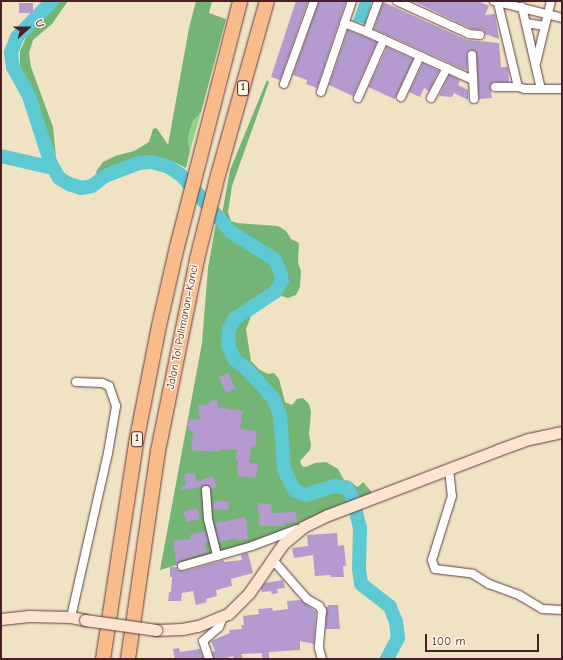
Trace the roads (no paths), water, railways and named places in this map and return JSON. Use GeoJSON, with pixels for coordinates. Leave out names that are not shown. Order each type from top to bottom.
{"type":"FeatureCollection","features":[{"type":"Feature","properties":{"kind":"highway","name":"Jalan Tol Palimanan–Kanci"},"geometry":{"type":"LineString","coordinates":[[103,659],[136,443],[159,326],[240,1]]}},
{"type":"Feature","properties":{"kind":"highway","name":"Jalan Tol Palimanan–Kanci"},"geometry":{"type":"LineString","coordinates":[[128,659],[158,451],[197,259],[207,226],[218,175],[267,1]]}},
{"type":"Feature","properties":{"kind":"street"},"geometry":{"type":"LineString","coordinates":[[284,84],[314,1]]}},
{"type":"Feature","properties":{"kind":"street"},"geometry":{"type":"LineString","coordinates":[[321,92],[352,1]]}},
{"type":"Feature","properties":{"kind":"street"},"geometry":{"type":"LineString","coordinates":[[367,32],[378,1]]}},
{"type":"Feature","properties":{"kind":"street"},"geometry":{"type":"LineString","coordinates":[[397,1],[469,34],[480,36]]}},
{"type":"Feature","properties":{"kind":"street"},"geometry":{"type":"LineString","coordinates":[[536,64],[551,1]]}},
{"type":"Feature","properties":{"kind":"street"},"geometry":{"type":"LineString","coordinates":[[518,87],[496,2],[522,7],[562,18]]}},
{"type":"Feature","properties":{"kind":"street"},"geometry":{"type":"LineString","coordinates":[[522,7],[541,89]]}},
{"type":"Feature","properties":{"kind":"street"},"geometry":{"type":"LineString","coordinates":[[344,23],[473,80]]}},
{"type":"Feature","properties":{"kind":"street"},"geometry":{"type":"LineString","coordinates":[[526,23],[545,26]]}},
{"type":"Feature","properties":{"kind":"street"},"geometry":{"type":"LineString","coordinates":[[358,98],[384,40]]}},
{"type":"Feature","properties":{"kind":"street"},"geometry":{"type":"LineString","coordinates":[[472,55],[474,99]]}},
{"type":"Feature","properties":{"kind":"street"},"geometry":{"type":"LineString","coordinates":[[401,97],[420,56]]}},
{"type":"Feature","properties":{"kind":"street"},"geometry":{"type":"LineString","coordinates":[[431,98],[448,68]]}},
{"type":"Feature","properties":{"kind":"street"},"geometry":{"type":"LineString","coordinates":[[495,87],[562,89]]}},
{"type":"Feature","properties":{"kind":"street"},"geometry":{"type":"LineString","coordinates":[[71,618],[108,453],[116,406],[109,386],[102,383],[76,382]]}},
{"type":"Feature","properties":{"kind":"street"},"geometry":{"type":"LineString","coordinates":[[182,566],[217,556],[303,527],[328,515],[529,439],[562,432]]}},
{"type":"Feature","properties":{"kind":"street"},"geometry":{"type":"LineString","coordinates":[[449,469],[452,496],[432,560],[435,569],[469,573],[489,584],[519,595],[542,609],[562,610]]}},
{"type":"Feature","properties":{"kind":"street"},"geometry":{"type":"LineString","coordinates":[[206,490],[208,519],[217,556]]}},
{"type":"Feature","properties":{"kind":"street"},"geometry":{"type":"LineString","coordinates":[[1,619],[29,616],[71,618],[156,630],[182,629],[222,617],[234,608],[249,593],[283,544],[303,527]]}},
{"type":"Feature","properties":{"kind":"street"},"geometry":{"type":"LineString","coordinates":[[272,559],[307,599],[319,606],[322,611],[320,637],[322,659]]}},
{"type":"Feature","properties":{"kind":"street"},"geometry":{"type":"LineString","coordinates":[[210,659],[203,641],[219,627],[222,617]]}},
{"type":"Feature","properties":{"kind":"water"},"geometry":{"type":"Polygon","coordinates":[[[360,1],[372,1],[365,24],[353,21],[360,1]]]}},
{"type":"Feature","properties":{"kind":"waterway"},"geometry":{"type":"LineString","coordinates":[[52,1],[17,37],[11,53],[13,67],[29,96],[51,164],[59,178],[69,184],[81,188],[92,186],[105,176],[139,163],[152,162],[169,167],[181,175],[231,232],[274,259],[280,271],[282,281],[275,292],[234,319],[229,329],[228,344],[234,359],[246,368],[273,398],[280,415],[284,470],[294,490],[306,495],[334,486],[347,488],[352,496],[360,528],[359,569],[361,584],[390,607],[396,622],[398,638],[387,659]]}},
{"type":"Feature","properties":{"kind":"waterway"},"geometry":{"type":"LineString","coordinates":[[1,156],[53,168]]}}]}
